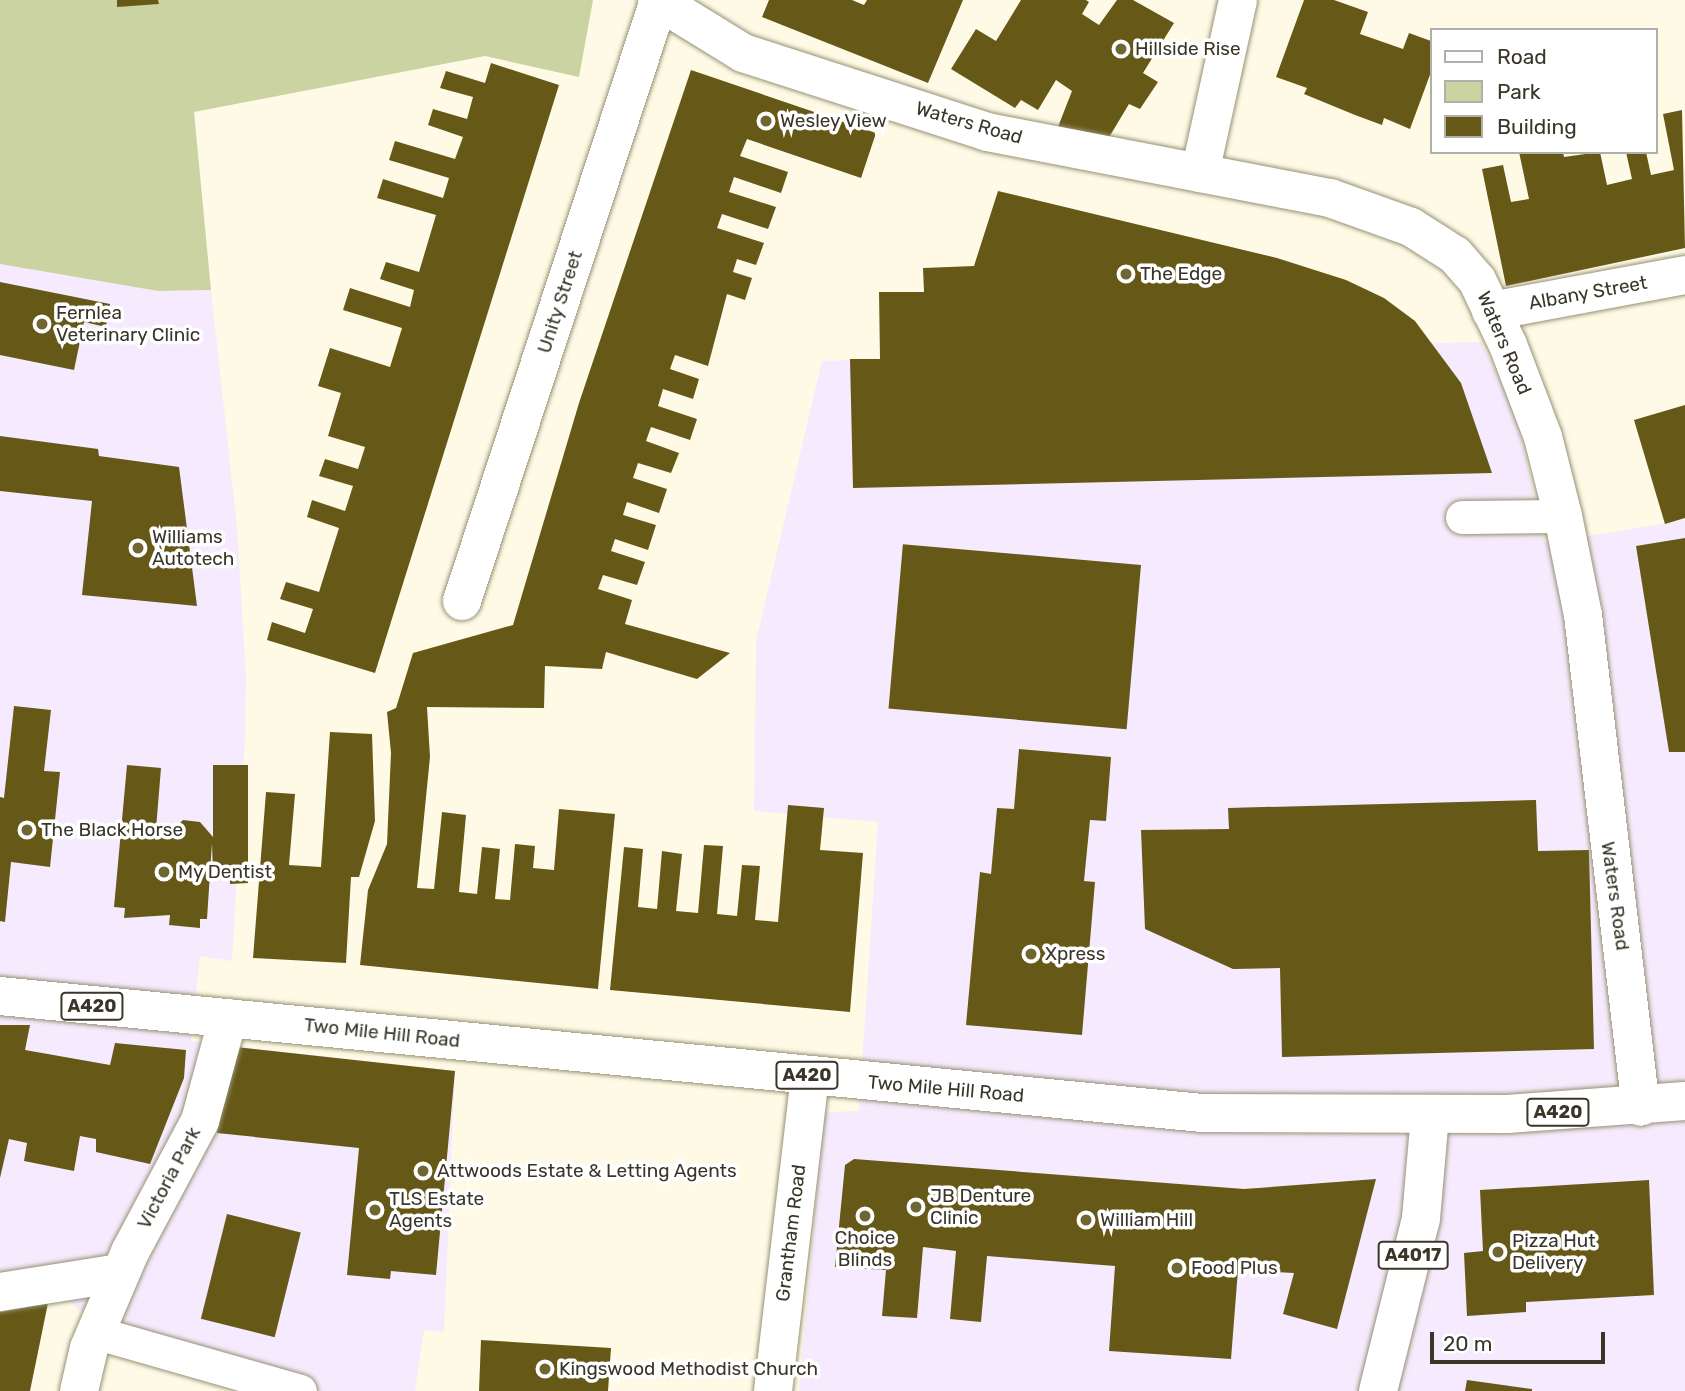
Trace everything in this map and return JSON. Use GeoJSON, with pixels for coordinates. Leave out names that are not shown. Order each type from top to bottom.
{"type":"FeatureCollection","features":[{"type":"Feature","properties":{"kind":"street"},"geometry":{"type":"LineString","coordinates":[[1200,173],[1238,0]]}},
{"type":"Feature","properties":{"kind":"street","name":"Waters Road"},"geometry":{"type":"LineString","coordinates":[[657,1],[743,53],[987,132],[1330,198],[1412,227],[1455,255],[1477,280],[1492,311],[1543,437],[1563,516],[1583,615],[1641,1107]]}},
{"type":"Feature","properties":{"kind":"street","name":"Unity Street"},"geometry":{"type":"LineString","coordinates":[[462,601],[657,1]]}},
{"type":"Feature","properties":{"kind":"street","name":"Albany Street"},"geometry":{"type":"LineString","coordinates":[[1492,311],[1685,275]]}},
{"type":"Feature","properties":{"kind":"street","name":"Two Mile Hill Road"},"geometry":{"type":"LineString","coordinates":[[0,996],[1201,1113],[1430,1116],[1641,1107],[1685,1101]]}},
{"type":"Feature","properties":{"kind":"street","name":"Victoria Park"},"geometry":{"type":"LineString","coordinates":[[79,1391],[120,1273],[200,1121],[228,1018]]}},
{"type":"Feature","properties":{"kind":"street","name":"Grantham Road"},"geometry":{"type":"LineString","coordinates":[[772,1391],[810,1075]]}},
{"type":"Feature","properties":{"kind":"street","name":"A4017"},"geometry":{"type":"LineString","coordinates":[[1378,1391],[1421,1218],[1430,1116]]}},
{"type":"Feature","properties":{"kind":"street"},"geometry":{"type":"LineString","coordinates":[[0,1292],[120,1273]]}},
{"type":"Feature","properties":{"kind":"lane"},"geometry":{"type":"LineString","coordinates":[[1462,517],[1563,516]]}},
{"type":"Feature","properties":{"kind":"lane"},"geometry":{"type":"LineString","coordinates":[[97,1334],[300,1391]]}},
{"type":"Feature","properties":{"kind":"shaded area"},"geometry":{"type":"Polygon","coordinates":[[[0,264],[158,291],[211,290],[237,527],[246,677],[245,739],[232,961],[200,956],[191,1041],[455,1071],[444,1332],[424,1330],[415,1391],[260,1391],[126,1349],[60,1293],[0,1302],[0,264]]]}},
{"type":"Feature","properties":{"kind":"shaded area"},"geometry":{"type":"Polygon","coordinates":[[[1481,342],[1516,413],[1545,543],[1685,520],[1685,1391],[799,1391],[824,1112],[859,1111],[878,822],[754,811],[756,641],[822,361],[1481,342]]]}},
{"type":"Feature","properties":{"kind":"green space"},"geometry":{"type":"Polygon","coordinates":[[[0,0],[593,0],[579,77],[485,56],[194,112],[211,290],[158,291],[0,264],[0,0]]]}},
{"type":"Feature","properties":{"kind":"building"},"geometry":{"type":"Polygon","coordinates":[[[117,0],[158,0],[159,4],[117,7],[117,0]]]}},
{"type":"Feature","properties":{"kind":"building"},"geometry":{"type":"Polygon","coordinates":[[[769,0],[852,0],[864,5],[867,0],[963,0],[928,83],[762,17],[769,0]]]}},
{"type":"Feature","properties":{"kind":"building"},"geometry":{"type":"Polygon","coordinates":[[[1021,0],[1086,0],[1089,2],[1082,14],[1099,25],[1117,0],[1133,0],[1174,23],[1143,73],[1158,82],[1140,109],[1129,104],[1108,139],[1056,132],[1072,91],[1056,80],[1038,110],[1021,100],[1015,108],[951,69],[976,29],[996,41],[1021,0]]]}},
{"type":"Feature","properties":{"kind":"building"},"geometry":{"type":"Polygon","coordinates":[[[1304,0],[1334,0],[1368,12],[1360,34],[1403,49],[1409,33],[1430,41],[1430,75],[1410,129],[1384,118],[1382,125],[1355,115],[1304,94],[1307,88],[1276,77],[1304,0]]]}},
{"type":"Feature","properties":{"kind":"building"},"geometry":{"type":"Polygon","coordinates":[[[491,63],[559,85],[375,673],[267,640],[272,622],[305,633],[313,609],[280,599],[286,582],[319,592],[339,528],[307,517],[312,500],[345,511],[353,486],[319,476],[325,459],[358,469],[365,447],[328,436],[341,393],[318,386],[330,348],[390,367],[402,328],[343,310],[350,288],[410,307],[414,290],[380,279],[386,262],[419,272],[436,215],[377,198],[383,179],[443,198],[449,178],[389,160],[395,141],[455,159],[463,137],[428,125],[433,109],[467,119],[473,97],[440,88],[446,71],[485,83],[491,63]]]}},
{"type":"Feature","properties":{"kind":"building"},"geometry":{"type":"Polygon","coordinates":[[[691,70],[876,133],[861,178],[747,139],[740,156],[788,172],[781,193],[734,177],[729,192],[776,207],[768,229],[722,214],[717,228],[764,243],[756,265],[737,259],[733,272],[752,278],[745,300],[727,294],[708,366],[675,355],[670,369],[699,379],[693,399],[663,389],[658,406],[697,419],[690,440],[651,427],[646,441],[679,453],[671,473],[638,463],[633,478],[667,489],[659,513],[627,502],[623,515],[656,525],[648,550],[615,539],[611,551],[645,562],[637,585],[603,575],[598,589],[632,600],[625,624],[730,653],[697,679],[606,652],[602,669],[545,666],[544,708],[427,707],[430,757],[417,888],[434,889],[442,812],[466,815],[459,892],[477,894],[482,847],[500,849],[495,899],[510,900],[515,844],[535,846],[533,868],[554,870],[559,809],[615,814],[598,989],[360,965],[368,890],[387,844],[391,753],[387,712],[396,708],[413,653],[513,625],[579,403],[691,70]]]}},
{"type":"Feature","properties":{"kind":"building"},"geometry":{"type":"Polygon","coordinates":[[[1682,110],[1685,248],[1506,286],[1482,169],[1503,165],[1511,202],[1529,199],[1519,154],[1563,154],[1564,157],[1600,154],[1607,185],[1632,179],[1626,154],[1646,154],[1651,175],[1674,170],[1663,114],[1682,110]]]}},
{"type":"Feature","properties":{"kind":"building"},"geometry":{"type":"Polygon","coordinates":[[[998,191],[1277,258],[1346,280],[1384,298],[1415,321],[1461,383],[1492,473],[853,488],[850,359],[880,359],[879,292],[924,292],[923,268],[974,266],[998,191]]]}},
{"type":"Feature","properties":{"kind":"building","name":"Fernlea Veterinary Clinic"},"geometry":{"type":"Polygon","coordinates":[[[0,282],[110,304],[106,327],[84,322],[74,370],[0,355],[0,282]]]}},
{"type":"Feature","properties":{"kind":"building"},"geometry":{"type":"Polygon","coordinates":[[[1685,405],[1685,518],[1665,524],[1634,420],[1685,405]]]}},
{"type":"Feature","properties":{"kind":"building","name":"Williams Autotech"},"geometry":{"type":"Polygon","coordinates":[[[0,436],[98,449],[99,456],[179,467],[197,606],[82,595],[92,501],[0,491],[0,436]]]}},
{"type":"Feature","properties":{"kind":"building"},"geometry":{"type":"Polygon","coordinates":[[[1685,538],[1685,752],[1669,752],[1636,546],[1685,538]]]}},
{"type":"Feature","properties":{"kind":"building"},"geometry":{"type":"Polygon","coordinates":[[[903,544],[1141,565],[1127,729],[889,709],[903,544]]]}},
{"type":"Feature","properties":{"kind":"building","name":"The Black Horse"},"geometry":{"type":"Polygon","coordinates":[[[14,706],[51,710],[44,771],[60,772],[50,867],[11,862],[5,922],[0,921],[0,797],[4,798],[14,706]]]}},
{"type":"Feature","properties":{"kind":"building"},"geometry":{"type":"Polygon","coordinates":[[[330,732],[372,734],[375,821],[359,877],[351,877],[346,963],[253,958],[266,792],[295,794],[289,865],[321,867],[330,732]]]}},
{"type":"Feature","properties":{"kind":"building","name":"Xpress"},"geometry":{"type":"Polygon","coordinates":[[[1019,749],[1111,757],[1106,821],[1090,820],[1084,881],[1095,882],[1082,1035],[966,1025],[980,872],[991,874],[997,808],[1014,809],[1019,749]]]}},
{"type":"Feature","properties":{"kind":"building","name":"My Dentist"},"geometry":{"type":"Polygon","coordinates":[[[127,765],[161,768],[156,829],[172,831],[183,820],[200,822],[213,837],[213,765],[248,765],[248,883],[230,884],[230,875],[213,875],[212,843],[207,919],[200,919],[200,928],[169,925],[170,915],[124,918],[125,908],[114,907],[127,765]]]}},
{"type":"Feature","properties":{"kind":"building"},"geometry":{"type":"Polygon","coordinates":[[[1536,800],[1538,851],[1589,850],[1594,1049],[1282,1057],[1280,968],[1233,969],[1145,929],[1141,830],[1229,829],[1228,808],[1536,800]]]}},
{"type":"Feature","properties":{"kind":"building"},"geometry":{"type":"Polygon","coordinates":[[[788,805],[824,808],[820,850],[863,853],[850,1012],[610,990],[624,847],[643,849],[638,907],[657,909],[662,851],[682,854],[676,911],[698,913],[704,845],[723,846],[717,914],[737,916],[742,865],[760,866],[755,920],[778,922],[788,805]]]}},
{"type":"Feature","properties":{"kind":"building"},"geometry":{"type":"Polygon","coordinates":[[[0,1025],[30,1025],[25,1050],[110,1065],[115,1043],[186,1050],[184,1078],[150,1164],[96,1152],[96,1139],[80,1136],[74,1171],[24,1161],[27,1143],[9,1139],[0,1178],[0,1025]]]}},
{"type":"Feature","properties":{"kind":"building"},"geometry":{"type":"Polygon","coordinates":[[[227,1046],[455,1071],[436,1275],[391,1271],[390,1279],[347,1275],[359,1148],[217,1133],[227,1046]]]}},
{"type":"Feature","properties":{"kind":"building"},"geometry":{"type":"Polygon","coordinates":[[[854,1159],[1244,1189],[1376,1179],[1337,1329],[1283,1314],[1294,1273],[1238,1270],[1231,1359],[1109,1351],[1115,1266],[987,1256],[981,1322],[950,1319],[956,1251],[923,1247],[917,1318],[882,1316],[886,1270],[835,1267],[845,1165],[854,1159]]]}},
{"type":"Feature","properties":{"kind":"building"},"geometry":{"type":"Polygon","coordinates":[[[1649,1180],[1654,1295],[1526,1302],[1526,1312],[1467,1316],[1464,1253],[1483,1251],[1480,1190],[1649,1180]]]}},
{"type":"Feature","properties":{"kind":"building"},"geometry":{"type":"Polygon","coordinates":[[[227,1214],[301,1232],[275,1337],[201,1319],[227,1214]]]}},
{"type":"Feature","properties":{"kind":"building"},"geometry":{"type":"Polygon","coordinates":[[[48,1303],[30,1391],[0,1391],[0,1312],[48,1303]]]}},
{"type":"Feature","properties":{"kind":"building","name":"Kingswood Methodist Church"},"geometry":{"type":"Polygon","coordinates":[[[481,1340],[611,1348],[608,1391],[479,1391],[481,1340]]]}},
{"type":"Feature","properties":{"kind":"building"},"geometry":{"type":"Polygon","coordinates":[[[1467,1380],[1532,1389],[1532,1391],[1465,1391],[1467,1380]]]}},
{"type":"Feature","properties":{"kind":"place","name":"Hillside Rise"},"geometry":{"type":"Point","coordinates":[1121,49]}},
{"type":"Feature","properties":{"kind":"place","name":"Wesley View"},"geometry":{"type":"Point","coordinates":[766,121]}},
{"type":"Feature","properties":{"kind":"place","name":"The Edge"},"geometry":{"type":"Point","coordinates":[1126,274]}},
{"type":"Feature","properties":{"kind":"place","name":"Fernlea Veterinary Clinic"},"geometry":{"type":"Point","coordinates":[42,324]}},
{"type":"Feature","properties":{"kind":"place","name":"Williams Autotech"},"geometry":{"type":"Point","coordinates":[138,548]}},
{"type":"Feature","properties":{"kind":"place","name":"The Black Horse"},"geometry":{"type":"Point","coordinates":[27,830]}},
{"type":"Feature","properties":{"kind":"place","name":"My Dentist"},"geometry":{"type":"Point","coordinates":[164,872]}},
{"type":"Feature","properties":{"kind":"place","name":"Xpress"},"geometry":{"type":"Point","coordinates":[1031,954]}},
{"type":"Feature","properties":{"kind":"place","name":"Attwoods Estate & Letting Agents"},"geometry":{"type":"Point","coordinates":[423,1171]}},
{"type":"Feature","properties":{"kind":"place","name":"JB Denture Clinic"},"geometry":{"type":"Point","coordinates":[916,1207]}},
{"type":"Feature","properties":{"kind":"place","name":"TLS Estate Agents"},"geometry":{"type":"Point","coordinates":[375,1210]}},
{"type":"Feature","properties":{"kind":"place","name":"Choice Blinds"},"geometry":{"type":"Point","coordinates":[865,1216]}},
{"type":"Feature","properties":{"kind":"place","name":"William Hill"},"geometry":{"type":"Point","coordinates":[1086,1220]}},
{"type":"Feature","properties":{"kind":"place","name":"Pizza Hut Delivery"},"geometry":{"type":"Point","coordinates":[1498,1252]}},
{"type":"Feature","properties":{"kind":"place","name":"Food Plus"},"geometry":{"type":"Point","coordinates":[1177,1268]}},
{"type":"Feature","properties":{"kind":"place","name":"Kingswood Methodist Church"},"geometry":{"type":"Point","coordinates":[545,1369]}}]}
